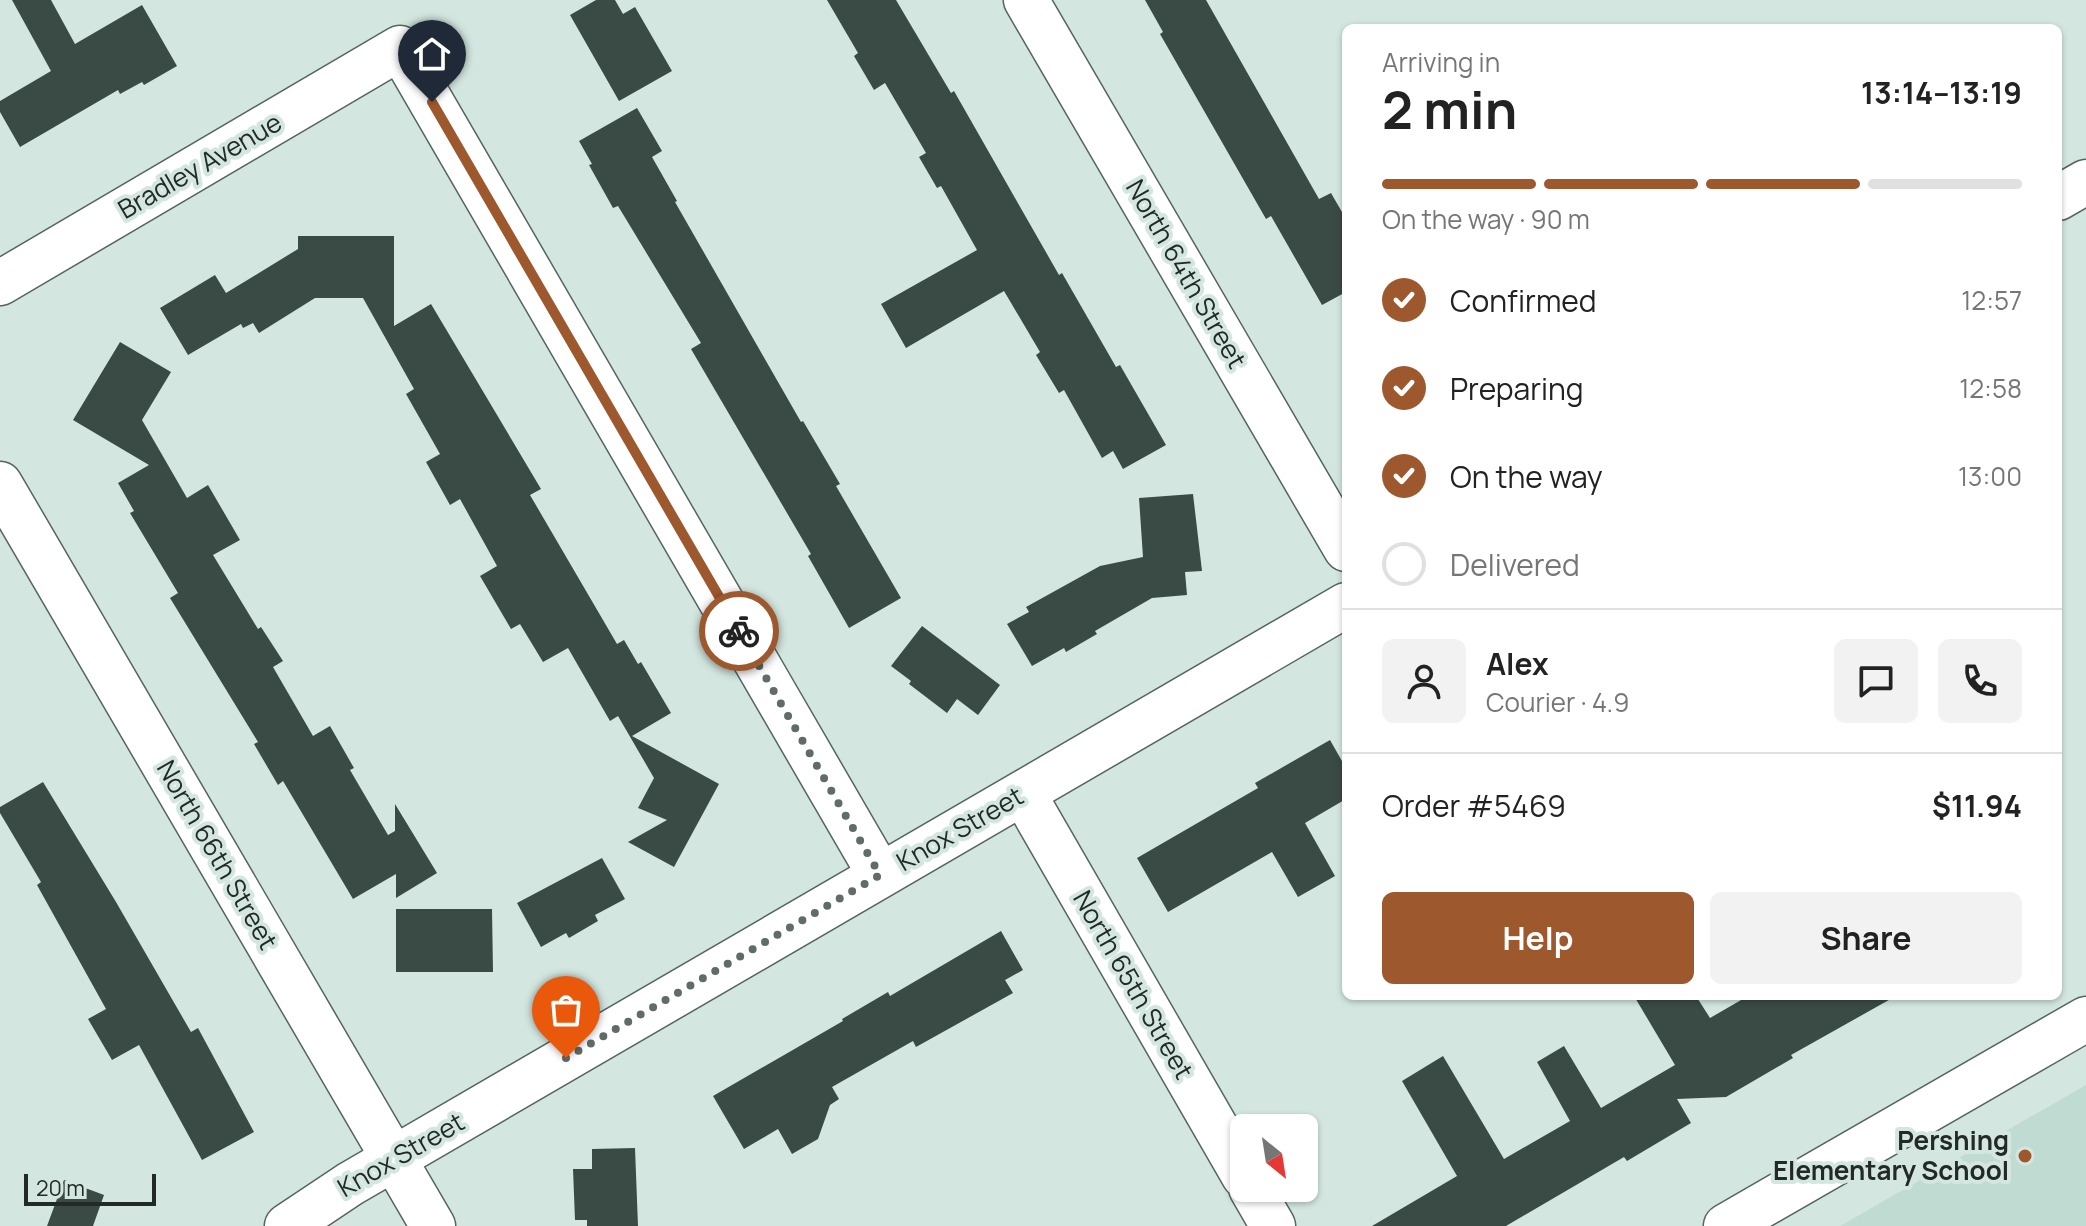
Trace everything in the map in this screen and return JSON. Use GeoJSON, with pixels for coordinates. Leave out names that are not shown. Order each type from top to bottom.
{"type":"FeatureCollection","features":[{"type":"Feature","properties":{"kind":"street","name":"North 64th Street"},"geometry":{"type":"LineString","coordinates":[[1026,0],[1342,542]]}},
{"type":"Feature","properties":{"kind":"street","name":"Bradley Avenue"},"geometry":{"type":"LineString","coordinates":[[0,283],[400,48],[880,875]]}},
{"type":"Feature","properties":{"kind":"street"},"geometry":{"type":"LineString","coordinates":[[2062,196],[2086,182]]}},
{"type":"Feature","properties":{"kind":"street","name":"North 66th Street"},"geometry":{"type":"LineString","coordinates":[[0,484],[433,1226]]}},
{"type":"Feature","properties":{"kind":"street","name":"Knox Street"},"geometry":{"type":"LineString","coordinates":[[287,1226],[350,1184],[1342,607]]}},
{"type":"Feature","properties":{"kind":"street","name":"North 65th Street"},"geometry":{"type":"LineString","coordinates":[[1023,793],[1230,1152]]}},
{"type":"Feature","properties":{"kind":"street"},"geometry":{"type":"LineString","coordinates":[[1726,1226],[2086,1019]]}},
{"type":"Feature","properties":{"kind":"street"},"geometry":{"type":"LineString","coordinates":[[1259,1202],[1273,1226]]}},
{"type":"Feature","properties":{"kind":"shaded area","name":"Pershing Elementary School"},"geometry":{"type":"Polygon","coordinates":[[[2086,1085],[2086,1226],[1840,1226],[2086,1085]]]}},
{"type":"Feature","properties":{"kind":"building"},"geometry":{"type":"Polygon","coordinates":[[[12,0],[51,0],[75,44],[142,5],[177,66],[144,85],[142,82],[120,94],[118,90],[20,147],[0,112],[0,101],[51,71],[12,0]]]}},
{"type":"Feature","properties":{"kind":"building"},"geometry":{"type":"Polygon","coordinates":[[[596,0],[615,0],[623,14],[635,7],[672,71],[619,101],[570,15],[596,0]]]}},
{"type":"Feature","properties":{"kind":"building"},"geometry":{"type":"Polygon","coordinates":[[[827,0],[896,0],[951,93],[954,91],[1059,275],[1062,273],[1116,367],[1120,365],[1166,445],[1123,469],[1113,451],[1102,458],[1064,390],[1059,393],[1036,355],[1040,352],[1004,291],[906,348],[881,304],[977,250],[941,186],[937,188],[919,157],[926,153],[885,83],[874,90],[854,56],[858,53],[827,0]]]}},
{"type":"Feature","properties":{"kind":"building"},"geometry":{"type":"Polygon","coordinates":[[[1145,0],[1206,0],[1319,199],[1331,193],[1342,212],[1342,294],[1322,305],[1271,216],[1266,219],[1160,34],[1163,32],[1145,0]]]}},
{"type":"Feature","properties":{"kind":"building"},"geometry":{"type":"Polygon","coordinates":[[[637,108],[662,151],[652,157],[675,202],[840,484],[836,486],[901,598],[849,628],[808,556],[811,554],[691,349],[701,343],[618,206],[613,208],[579,141],[637,108]]]}},
{"type":"Feature","properties":{"kind":"building"},"geometry":{"type":"Polygon","coordinates":[[[298,236],[394,236],[394,326],[431,304],[541,489],[530,495],[617,644],[624,640],[671,713],[632,736],[719,784],[674,867],[628,842],[667,820],[638,808],[654,778],[618,716],[610,721],[568,648],[543,662],[520,624],[511,629],[480,576],[497,566],[460,499],[450,505],[426,462],[440,454],[406,394],[414,389],[363,298],[315,298],[259,333],[253,323],[243,328],[241,324],[188,355],[160,308],[215,275],[226,293],[298,249],[298,236]]]}},
{"type":"Feature","properties":{"kind":"building"},"geometry":{"type":"Polygon","coordinates":[[[120,342],[171,372],[142,420],[187,498],[208,485],[240,540],[213,555],[258,629],[261,627],[283,661],[273,667],[313,736],[330,726],[354,768],[350,770],[388,835],[395,831],[395,804],[437,873],[396,898],[396,874],[353,899],[283,781],[278,785],[254,744],[258,742],[170,598],[178,593],[130,513],[134,511],[118,483],[149,465],[73,420],[120,342]]]}},
{"type":"Feature","properties":{"kind":"building"},"geometry":{"type":"Polygon","coordinates":[[[1193,494],[1202,571],[1185,572],[1187,595],[1152,598],[1066,652],[1064,648],[1032,666],[1007,624],[1029,612],[1026,607],[1100,566],[1143,557],[1139,498],[1193,494]]]}},
{"type":"Feature","properties":{"kind":"building"},"geometry":{"type":"Polygon","coordinates":[[[922,626],[1000,685],[978,715],[957,699],[947,713],[891,666],[922,626]]]}},
{"type":"Feature","properties":{"kind":"building"},"geometry":{"type":"Polygon","coordinates":[[[1330,740],[1342,761],[1342,801],[1305,823],[1335,876],[1298,897],[1272,852],[1168,912],[1137,858],[1258,788],[1255,783],[1330,740]]]}},
{"type":"Feature","properties":{"kind":"building"},"geometry":{"type":"Polygon","coordinates":[[[43,782],[191,1032],[198,1028],[254,1132],[202,1160],[139,1045],[112,1060],[88,1019],[106,1009],[37,885],[41,882],[0,813],[0,807],[43,782]]]}},
{"type":"Feature","properties":{"kind":"building"},"geometry":{"type":"Polygon","coordinates":[[[602,858],[625,899],[595,915],[598,921],[569,938],[566,933],[541,947],[517,903],[602,858]]]}},
{"type":"Feature","properties":{"kind":"building"},"geometry":{"type":"Polygon","coordinates":[[[396,909],[492,909],[493,972],[396,972],[396,909]]]}},
{"type":"Feature","properties":{"kind":"building"},"geometry":{"type":"Polygon","coordinates":[[[1001,931],[1023,970],[1005,980],[1013,993],[916,1047],[913,1041],[832,1087],[839,1099],[830,1105],[818,1139],[792,1154],[778,1129],[744,1149],[713,1096],[888,992],[890,996],[1001,931]]]}},
{"type":"Feature","properties":{"kind":"building"},"geometry":{"type":"Polygon","coordinates":[[[1636,1000],[1699,1000],[1710,1018],[1741,1000],[1889,1000],[1791,1055],[1793,1058],[1726,1097],[1677,1099],[1691,1123],[1627,1161],[1624,1157],[1506,1226],[1372,1226],[1457,1176],[1402,1081],[1443,1056],[1504,1159],[1570,1121],[1537,1062],[1564,1046],[1601,1108],[1675,1065],[1636,1000]]]}},
{"type":"Feature","properties":{"kind":"building"},"geometry":{"type":"Polygon","coordinates":[[[635,1148],[638,1226],[587,1226],[587,1220],[575,1220],[573,1169],[592,1169],[592,1149],[635,1148]]]}},
{"type":"Feature","properties":{"kind":"building"},"geometry":{"type":"Polygon","coordinates":[[[64,1180],[104,1195],[93,1226],[47,1226],[64,1180]]]}},
{"type":"Feature","properties":{"kind":"way so far"},"geometry":{"type":"LineString","coordinates":[[566,1058],[880,875],[739,631]]}},
{"type":"Feature","properties":{"kind":"place","name":"Pershing Elementary School"},"geometry":{"type":"Point","coordinates":[2025,1156]}},
{"type":"Feature","properties":{"kind":"route"},"geometry":{"type":"LineString","coordinates":[[432,102],[739,631]]}}]}
